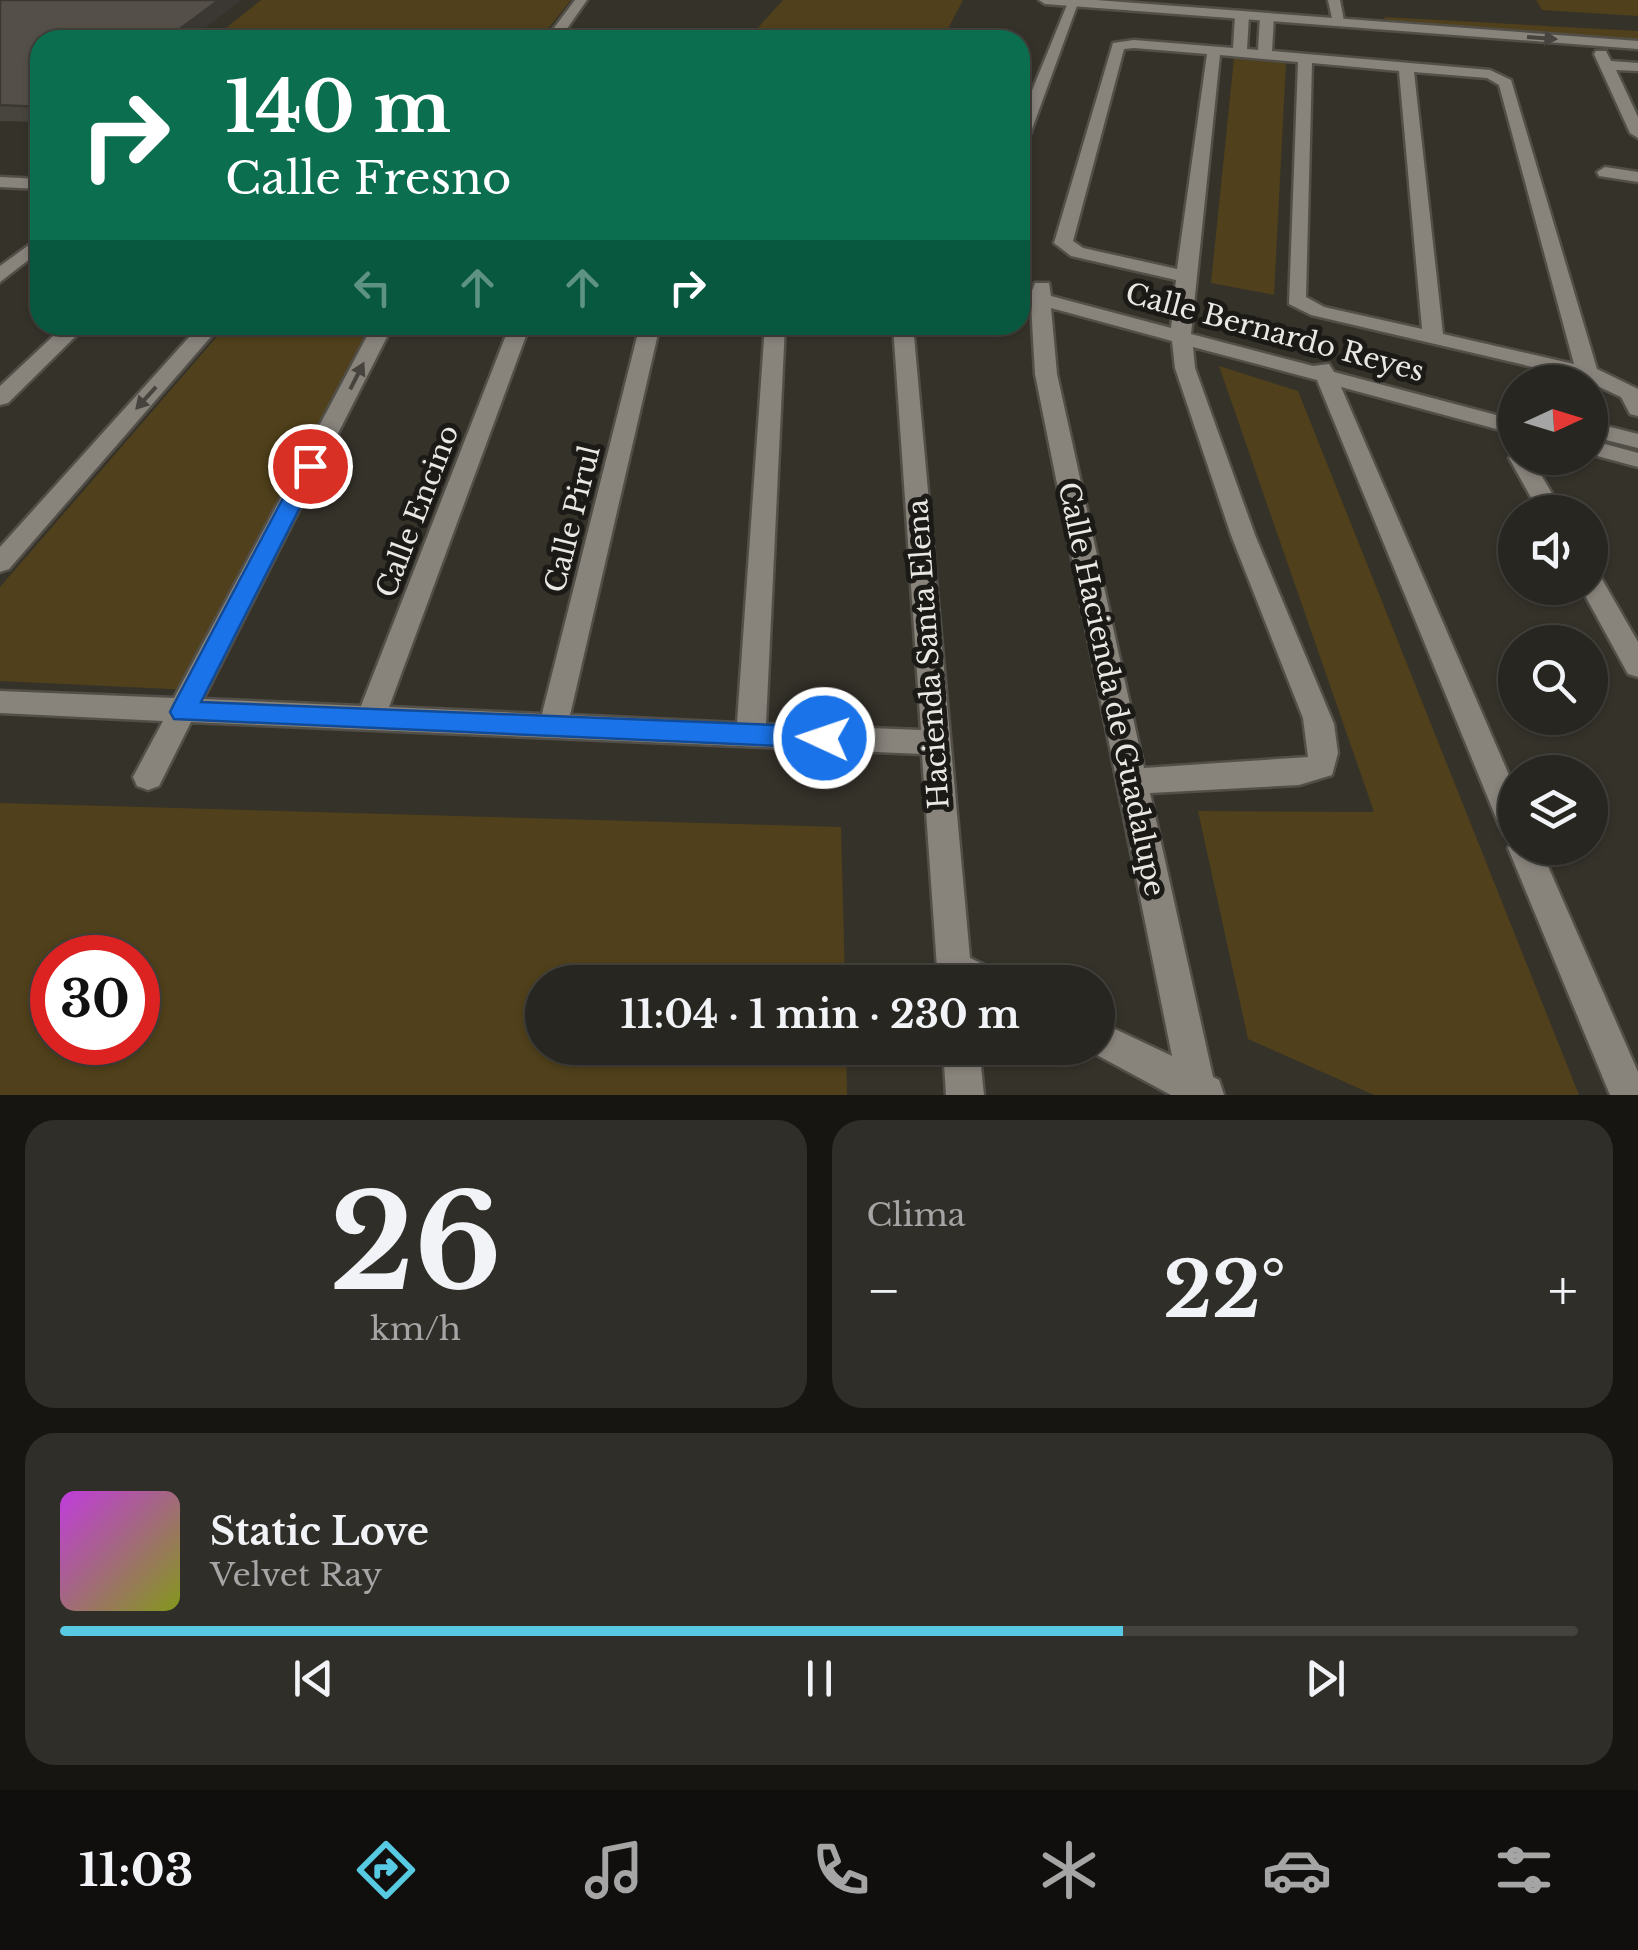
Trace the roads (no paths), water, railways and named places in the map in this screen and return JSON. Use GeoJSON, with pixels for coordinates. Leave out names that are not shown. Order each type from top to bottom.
{"type":"FeatureCollection","features":[{"type":"Feature","properties":{"kind":"street"},"geometry":{"type":"LineString","coordinates":[[560,30],[582,0]]}},
{"type":"Feature","properties":{"kind":"street"},"geometry":{"type":"LineString","coordinates":[[1045,0],[1267,18],[1337,10],[1478,33]]}},
{"type":"Feature","properties":{"kind":"street"},"geometry":{"type":"LineString","coordinates":[[1209,0],[1638,30]]}},
{"type":"Feature","properties":{"kind":"street"},"geometry":{"type":"LineString","coordinates":[[1030,114],[1072,3]]}},
{"type":"Feature","properties":{"kind":"street"},"geometry":{"type":"LineString","coordinates":[[1367,10],[1363,18],[1372,22],[1638,44]]}},
{"type":"Feature","properties":{"kind":"street"},"geometry":{"type":"LineString","coordinates":[[1240,54],[1242,16]]}},
{"type":"Feature","properties":{"kind":"street"},"geometry":{"type":"LineString","coordinates":[[1265,56],[1267,18]]}},
{"type":"Feature","properties":{"kind":"street"},"geometry":{"type":"LineString","coordinates":[[1184,276],[1077,252],[1063,243],[1114,49],[1134,44],[1490,74],[1506,83],[1585,365]]}},
{"type":"Feature","properties":{"kind":"street"},"geometry":{"type":"LineString","coordinates":[[1134,781],[1299,772],[1321,766],[1324,755],[1317,718],[1190,390],[1180,330],[1214,51]]}},
{"type":"Feature","properties":{"kind":"street"},"geometry":{"type":"LineString","coordinates":[[1305,59],[1294,291],[1300,305],[1551,365]]}},
{"type":"Feature","properties":{"kind":"street"},"geometry":{"type":"LineString","coordinates":[[1638,67],[1604,60],[1638,133]]}},
{"type":"Feature","properties":{"kind":"street"},"geometry":{"type":"LineString","coordinates":[[1406,68],[1434,339]]}},
{"type":"Feature","properties":{"kind":"street"},"geometry":{"type":"LineString","coordinates":[[1604,172],[1638,177]]}},
{"type":"Feature","properties":{"kind":"street"},"geometry":{"type":"LineString","coordinates":[[0,183],[30,184]]}},
{"type":"Feature","properties":{"kind":"street"},"geometry":{"type":"LineString","coordinates":[[0,276],[30,250]]}},
{"type":"Feature","properties":{"kind":"street","name":"Calle Bernardo Reyes"},"geometry":{"type":"LineString","coordinates":[[1031,291],[1498,414]]}},
{"type":"Feature","properties":{"kind":"street","name":"Calle Hacienda de Guadalupe"},"geometry":{"type":"LineString","coordinates":[[1031,291],[1204,1092]]}},
{"type":"Feature","properties":{"kind":"street"},"geometry":{"type":"LineString","coordinates":[[0,398],[67,335]]}},
{"type":"Feature","properties":{"kind":"street"},"geometry":{"type":"LineString","coordinates":[[0,563],[201,335]]}},
{"type":"Feature","properties":{"kind":"street"},"geometry":{"type":"LineString","coordinates":[[148,777],[378,335]]}},
{"type":"Feature","properties":{"kind":"street","name":"Calle Encino"},"geometry":{"type":"LineString","coordinates":[[370,719],[516,335]]}},
{"type":"Feature","properties":{"kind":"street","name":"Calle Pirul"},"geometry":{"type":"LineString","coordinates":[[553,728],[648,335]]}},
{"type":"Feature","properties":{"kind":"street"},"geometry":{"type":"LineString","coordinates":[[751,734],[774,335]]}},
{"type":"Feature","properties":{"kind":"street","name":"Hacienda Santa Elena"},"geometry":{"type":"LineString","coordinates":[[904,335],[934,743],[962,965]]}},
{"type":"Feature","properties":{"kind":"street"},"geometry":{"type":"LineString","coordinates":[[1322,368],[1498,786]]}},
{"type":"Feature","properties":{"kind":"street"},"geometry":{"type":"LineString","coordinates":[[1608,383],[1630,393],[1638,409]]}},
{"type":"Feature","properties":{"kind":"street"},"geometry":{"type":"LineString","coordinates":[[1608,434],[1638,441]]}},
{"type":"Feature","properties":{"kind":"street"},"geometry":{"type":"LineString","coordinates":[[1608,452],[1638,460]]}},
{"type":"Feature","properties":{"kind":"street"},"geometry":{"type":"LineString","coordinates":[[1604,605],[1638,666]]}},
{"type":"Feature","properties":{"kind":"street"},"geometry":{"type":"LineString","coordinates":[[0,702],[934,743]]}},
{"type":"Feature","properties":{"kind":"street"},"geometry":{"type":"LineString","coordinates":[[1531,865],[1629,1095]]}},
{"type":"Feature","properties":{"kind":"street"},"geometry":{"type":"LineString","coordinates":[[1115,1048],[1204,1092]]}},
{"type":"Feature","properties":{"kind":"street"},"geometry":{"type":"LineString","coordinates":[[962,1065],[965,1095]]}}]}
